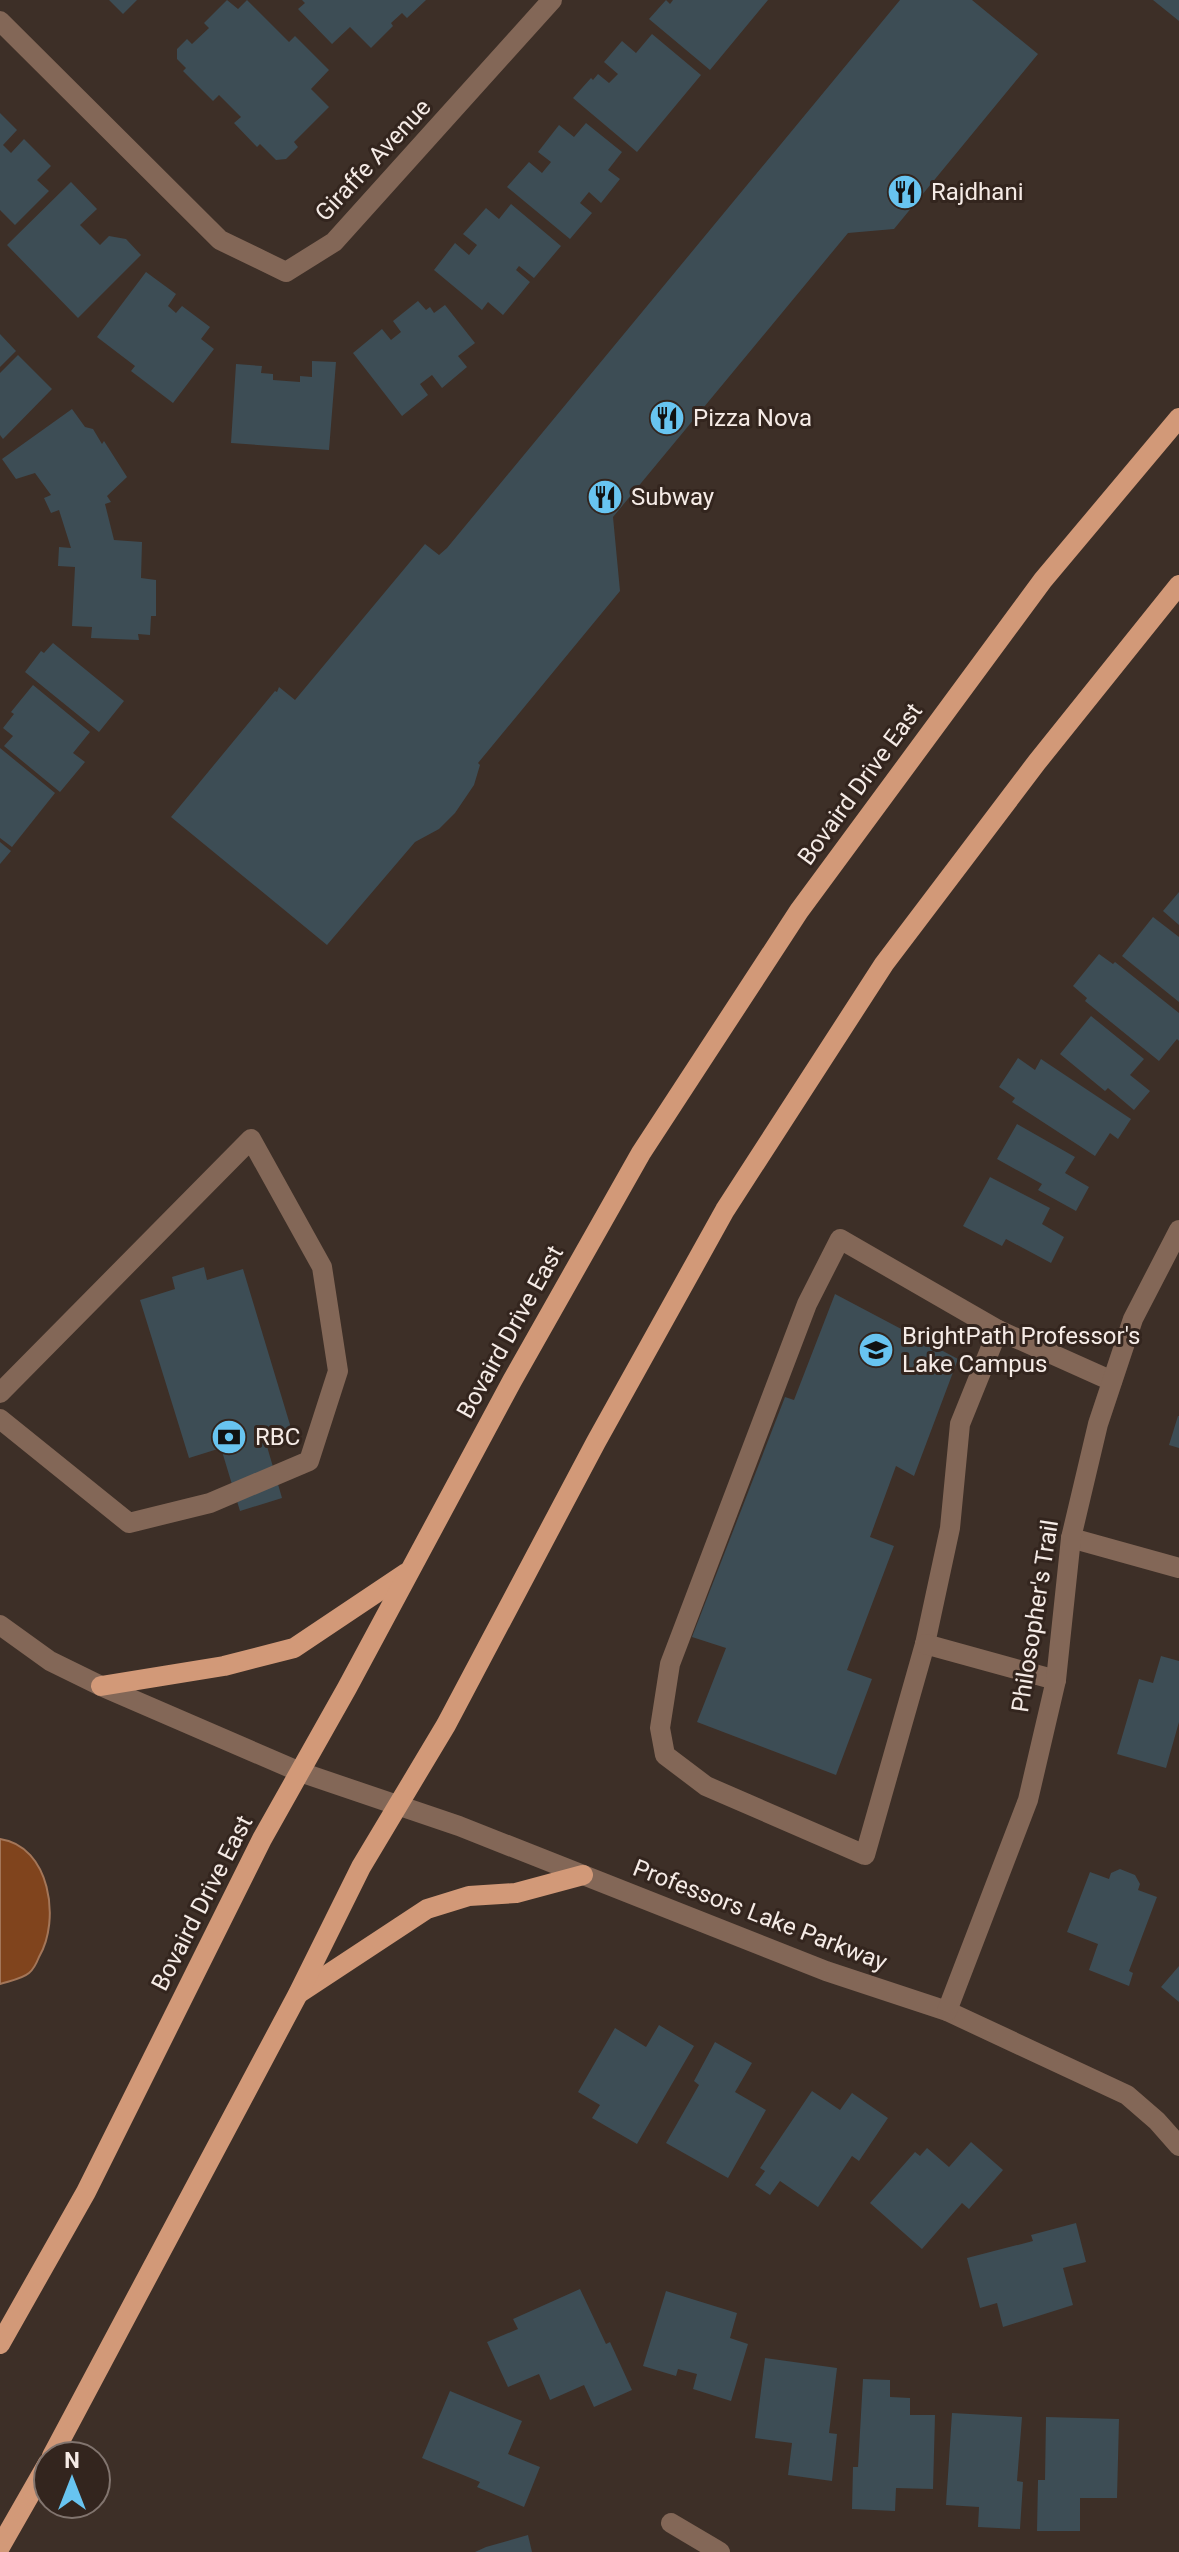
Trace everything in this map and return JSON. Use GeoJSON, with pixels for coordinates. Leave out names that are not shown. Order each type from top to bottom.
{"type":"FeatureCollection","features":[{"type":"Feature","properties":{"kind":"main road","name":"Bovaird Drive East"},"geometry":{"type":"LineString","coordinates":[[0,2344],[86,2192],[255,1853],[512,1381],[641,1153],[799,911],[1043,580],[1179,418]]}},
{"type":"Feature","properties":{"kind":"main road"},"geometry":{"type":"LineString","coordinates":[[61,2440],[298,1994],[361,1867],[446,1725],[596,1442],[742,1184],[884,964],[1037,762],[1179,585]]}},
{"type":"Feature","properties":{"kind":"main road"},"geometry":{"type":"LineString","coordinates":[[101,1686],[224,1666],[294,1648],[409,1571]]}},
{"type":"Feature","properties":{"kind":"main road"},"geometry":{"type":"LineString","coordinates":[[298,1994],[427,1909],[469,1896],[516,1893],[583,1875]]}},
{"type":"Feature","properties":{"kind":"main road"},"geometry":{"type":"LineString","coordinates":[[0,2547],[32,2491]]}},
{"type":"Feature","properties":{"kind":"street","name":"Giraffe Avenue"},"geometry":{"type":"LineString","coordinates":[[0,21],[220,240],[286,272],[334,242],[541,4]]}},
{"type":"Feature","properties":{"kind":"street"},"geometry":{"type":"LineString","coordinates":[[0,1393],[251,1139],[322,1267],[338,1371],[309,1461],[210,1503],[129,1523],[0,1419]]}},
{"type":"Feature","properties":{"kind":"street","name":"Philosopher's Trail"},"geometry":{"type":"LineString","coordinates":[[947,2011],[1028,1800],[1056,1680],[1071,1538],[1098,1424],[1133,1319],[1179,1230]]}},
{"type":"Feature","properties":{"kind":"street"},"geometry":{"type":"LineString","coordinates":[[998,1330],[960,1424],[950,1528],[925,1644],[865,1855],[706,1786],[665,1755],[660,1728],[670,1664],[807,1304],[840,1239],[998,1330],[1112,1381]]}},
{"type":"Feature","properties":{"kind":"street"},"geometry":{"type":"LineString","coordinates":[[1071,1538],[1179,1568]]}},
{"type":"Feature","properties":{"kind":"street","name":"Professors Lake Parkway"},"geometry":{"type":"LineString","coordinates":[[0,1625],[50,1661],[101,1686],[300,1772],[459,1826],[826,1971],[947,2011],[1127,2095],[1157,2121],[1179,2146]]}},
{"type":"Feature","properties":{"kind":"street"},"geometry":{"type":"LineString","coordinates":[[925,1644],[1056,1680]]}},
{"type":"Feature","properties":{"kind":"street"},"geometry":{"type":"LineString","coordinates":[[671,2523],[720,2552]]}},
{"type":"Feature","properties":{"kind":"shaded area"},"geometry":{"type":"Polygon","coordinates":[[[0,1839],[17,1845],[30,1855],[40,1870],[50,1905],[46,1942],[34,1967],[23,1977],[0,1984],[0,1839]]]}},
{"type":"Feature","properties":{"kind":"building"},"geometry":{"type":"Polygon","coordinates":[[[109,0],[137,0],[123,14],[109,0]]]}},
{"type":"Feature","properties":{"kind":"building"},"geometry":{"type":"Polygon","coordinates":[[[227,0],[238,9],[247,0],[289,42],[295,36],[329,70],[311,89],[329,107],[294,142],[298,147],[286,159],[276,160],[260,144],[257,147],[234,123],[241,117],[219,95],[213,101],[183,71],[186,68],[177,59],[177,49],[187,39],[192,44],[209,28],[204,23],[227,0]]]}},
{"type":"Feature","properties":{"kind":"building"},"geometry":{"type":"Polygon","coordinates":[[[302,0],[426,0],[407,18],[402,13],[371,48],[350,27],[332,44],[298,9],[305,3],[302,0]]]}},
{"type":"Feature","properties":{"kind":"building"},"geometry":{"type":"Polygon","coordinates":[[[666,0],[670,4],[673,0],[768,0],[710,70],[649,19],[666,0]]]}},
{"type":"Feature","properties":{"kind":"building"},"geometry":{"type":"Polygon","coordinates":[[[900,0],[972,0],[1038,54],[894,229],[848,233],[613,517],[620,591],[478,763],[474,785],[455,813],[439,829],[415,842],[327,945],[171,817],[279,687],[295,700],[425,544],[439,555],[447,548],[900,0]]]}},
{"type":"Feature","properties":{"kind":"building"},"geometry":{"type":"Polygon","coordinates":[[[1153,0],[1179,0],[1179,21],[1153,0]]]}},
{"type":"Feature","properties":{"kind":"building"},"geometry":{"type":"Polygon","coordinates":[[[652,34],[701,75],[637,152],[573,98],[598,74],[609,83],[618,74],[604,62],[622,41],[636,53],[652,34]]]}},
{"type":"Feature","properties":{"kind":"building"},"geometry":{"type":"Polygon","coordinates":[[[0,113],[17,130],[3,145],[11,153],[24,139],[51,166],[37,180],[49,191],[15,225],[0,210],[0,113]]]}},
{"type":"Feature","properties":{"kind":"building"},"geometry":{"type":"Polygon","coordinates":[[[586,123],[622,152],[608,170],[620,179],[601,203],[589,192],[580,203],[592,213],[570,239],[507,187],[529,162],[542,173],[551,162],[538,152],[559,125],[574,137],[586,123]]]}},
{"type":"Feature","properties":{"kind":"building"},"geometry":{"type":"Polygon","coordinates":[[[71,182],[97,209],[80,225],[100,245],[109,236],[126,239],[141,255],[78,318],[7,245],[71,182]]]}},
{"type":"Feature","properties":{"kind":"building"},"geometry":{"type":"Polygon","coordinates":[[[511,204],[561,246],[534,278],[519,266],[516,270],[530,282],[503,315],[488,302],[482,310],[434,270],[455,243],[469,255],[477,245],[463,234],[486,208],[499,219],[511,204]]]}},
{"type":"Feature","properties":{"kind":"building"},"geometry":{"type":"Polygon","coordinates":[[[146,272],[176,294],[168,306],[176,313],[182,306],[210,327],[201,339],[214,349],[173,403],[131,371],[135,366],[97,337],[146,272]]]}},
{"type":"Feature","properties":{"kind":"building"},"geometry":{"type":"Polygon","coordinates":[[[418,301],[434,313],[445,305],[475,343],[458,356],[467,367],[442,388],[432,375],[420,384],[428,395],[402,416],[353,353],[382,329],[391,340],[401,332],[393,321],[418,301]]]}},
{"type":"Feature","properties":{"kind":"building"},"geometry":{"type":"Polygon","coordinates":[[[0,334],[16,351],[0,367],[0,334]]]}},
{"type":"Feature","properties":{"kind":"building"},"geometry":{"type":"Polygon","coordinates":[[[18,355],[52,389],[3,439],[0,435],[0,373],[18,355]]]}},
{"type":"Feature","properties":{"kind":"building"},"geometry":{"type":"Polygon","coordinates":[[[312,361],[336,362],[329,450],[231,443],[236,364],[262,366],[261,373],[273,374],[273,380],[300,382],[300,376],[312,377],[312,361]]]}},
{"type":"Feature","properties":{"kind":"building"},"geometry":{"type":"Polygon","coordinates":[[[72,409],[85,427],[93,429],[102,444],[104,441],[127,477],[107,496],[111,502],[105,504],[114,540],[142,542],[141,578],[156,580],[156,616],[151,616],[150,635],[138,634],[139,640],[91,638],[92,627],[72,626],[75,567],[58,566],[59,547],[71,548],[59,510],[51,513],[44,498],[51,495],[35,473],[16,479],[2,459],[72,409]]]}},
{"type":"Feature","properties":{"kind":"building"},"geometry":{"type":"Polygon","coordinates":[[[53,643],[124,701],[99,732],[25,672],[41,651],[44,653],[53,643]]]}},
{"type":"Feature","properties":{"kind":"building"},"geometry":{"type":"Polygon","coordinates":[[[33,685],[90,732],[73,753],[85,762],[60,792],[4,746],[13,736],[3,728],[14,714],[11,712],[33,685]]]}},
{"type":"Feature","properties":{"kind":"building"},"geometry":{"type":"Polygon","coordinates":[[[0,748],[55,793],[12,847],[0,838],[0,748]]]}},
{"type":"Feature","properties":{"kind":"building"},"geometry":{"type":"Polygon","coordinates":[[[0,842],[11,851],[0,864],[0,842]]]}},
{"type":"Feature","properties":{"kind":"building"},"geometry":{"type":"Polygon","coordinates":[[[1179,892],[1179,925],[1163,911],[1179,892]]]}},
{"type":"Feature","properties":{"kind":"building"},"geometry":{"type":"Polygon","coordinates":[[[1153,917],[1179,937],[1179,1002],[1122,956],[1153,917]]]}},
{"type":"Feature","properties":{"kind":"building"},"geometry":{"type":"Polygon","coordinates":[[[1099,954],[1113,964],[1115,962],[1179,1013],[1179,1041],[1177,1039],[1159,1061],[1085,1001],[1087,998],[1073,986],[1099,954]]]}},
{"type":"Feature","properties":{"kind":"building"},"geometry":{"type":"Polygon","coordinates":[[[1091,1016],[1144,1059],[1130,1075],[1150,1091],[1134,1110],[1060,1054],[1091,1016]]]}},
{"type":"Feature","properties":{"kind":"building"},"geometry":{"type":"Polygon","coordinates":[[[1018,1058],[1035,1070],[1041,1059],[1131,1119],[1118,1139],[1110,1133],[1095,1156],[1012,1102],[1015,1098],[999,1087],[1018,1058]]]}},
{"type":"Feature","properties":{"kind":"building"},"geometry":{"type":"Polygon","coordinates":[[[1017,1124],[1075,1157],[1065,1173],[1089,1187],[1076,1211],[1038,1190],[1042,1184],[997,1159],[1017,1124]]]}},
{"type":"Feature","properties":{"kind":"building"},"geometry":{"type":"Polygon","coordinates":[[[990,1177],[1050,1208],[1042,1224],[1064,1237],[1051,1263],[1006,1239],[1002,1246],[963,1226],[990,1177]]]}},
{"type":"Feature","properties":{"kind":"building"},"geometry":{"type":"Polygon","coordinates":[[[204,1267],[207,1280],[243,1269],[291,1428],[264,1436],[282,1498],[240,1511],[221,1448],[189,1458],[140,1300],[175,1289],[172,1277],[204,1267]]]}},
{"type":"Feature","properties":{"kind":"building"},"geometry":{"type":"Polygon","coordinates":[[[835,1294],[958,1359],[914,1476],[896,1466],[870,1537],[894,1546],[847,1670],[872,1679],[836,1775],[697,1722],[726,1648],[692,1637],[785,1397],[794,1400],[835,1294]]]}},
{"type":"Feature","properties":{"kind":"building"},"geometry":{"type":"Polygon","coordinates":[[[1179,1416],[1179,1448],[1169,1445],[1179,1416]]]}},
{"type":"Feature","properties":{"kind":"building"},"geometry":{"type":"Polygon","coordinates":[[[1161,1656],[1179,1661],[1179,1722],[1166,1768],[1117,1754],[1139,1679],[1153,1683],[1161,1656]]]}},
{"type":"Feature","properties":{"kind":"building"},"geometry":{"type":"Polygon","coordinates":[[[1120,1869],[1135,1875],[1140,1884],[1138,1890],[1157,1897],[1129,1971],[1133,1973],[1129,1986],[1089,1970],[1098,1944],[1067,1932],[1090,1872],[1109,1879],[1111,1873],[1120,1869]]]}},
{"type":"Feature","properties":{"kind":"building"},"geometry":{"type":"Polygon","coordinates":[[[1179,1966],[1179,2002],[1161,1987],[1179,1966]]]}},
{"type":"Feature","properties":{"kind":"building"},"geometry":{"type":"Polygon","coordinates":[[[659,2025],[694,2046],[637,2144],[592,2118],[600,2105],[578,2092],[615,2028],[646,2047],[659,2025]]]}},
{"type":"Feature","properties":{"kind":"building"},"geometry":{"type":"Polygon","coordinates":[[[715,2042],[752,2063],[735,2092],[766,2110],[728,2178],[666,2143],[699,2085],[694,2081],[715,2042]]]}},
{"type":"Feature","properties":{"kind":"building"},"geometry":{"type":"Polygon","coordinates":[[[812,2091],[840,2110],[852,2093],[888,2118],[859,2161],[852,2156],[818,2207],[780,2181],[770,2195],[755,2185],[765,2171],[760,2168],[812,2091]]]}},
{"type":"Feature","properties":{"kind":"building"},"geometry":{"type":"Polygon","coordinates":[[[971,2142],[1003,2170],[969,2209],[962,2203],[922,2249],[870,2203],[915,2152],[920,2156],[927,2148],[949,2167],[971,2142]]]}},
{"type":"Feature","properties":{"kind":"building"},"geometry":{"type":"Polygon","coordinates":[[[1076,2223],[1086,2262],[1063,2268],[1073,2305],[1003,2327],[997,2303],[980,2308],[967,2258],[1033,2241],[1031,2235],[1076,2223]]]}},
{"type":"Feature","properties":{"kind":"building"},"geometry":{"type":"Polygon","coordinates":[[[580,2289],[606,2344],[610,2342],[632,2390],[594,2407],[584,2385],[550,2400],[539,2374],[508,2387],[487,2342],[518,2329],[513,2319],[580,2289]]]}},
{"type":"Feature","properties":{"kind":"building"},"geometry":{"type":"Polygon","coordinates":[[[666,2291],[737,2313],[730,2338],[748,2344],[731,2401],[693,2389],[697,2374],[678,2369],[676,2376],[643,2366],[666,2291]]]}},
{"type":"Feature","properties":{"kind":"building"},"geometry":{"type":"Polygon","coordinates":[[[765,2358],[837,2368],[829,2433],[837,2434],[832,2481],[788,2475],[792,2443],[755,2438],[765,2358]]]}},
{"type":"Feature","properties":{"kind":"building"},"geometry":{"type":"Polygon","coordinates":[[[863,2379],[890,2380],[890,2397],[910,2398],[910,2415],[935,2415],[933,2489],[896,2488],[895,2511],[852,2509],[853,2467],[858,2467],[863,2379]]]}},
{"type":"Feature","properties":{"kind":"building"},"geometry":{"type":"Polygon","coordinates":[[[450,2391],[522,2421],[508,2454],[540,2467],[524,2507],[477,2487],[480,2482],[422,2458],[450,2391]]]}},
{"type":"Feature","properties":{"kind":"building"},"geometry":{"type":"Polygon","coordinates":[[[952,2413],[1022,2417],[1017,2481],[1023,2482],[1020,2529],[978,2527],[979,2507],[946,2505],[952,2413]]]}},
{"type":"Feature","properties":{"kind":"building"},"geometry":{"type":"Polygon","coordinates":[[[1046,2417],[1119,2419],[1117,2498],[1080,2498],[1080,2531],[1037,2531],[1038,2480],[1045,2480],[1046,2417]]]}},
{"type":"Feature","properties":{"kind":"building"},"geometry":{"type":"Polygon","coordinates":[[[528,2535],[532,2552],[475,2552],[486,2547],[528,2535]]]}},
{"type":"Feature","properties":{"kind":"place","name":"Rajdhani"},"geometry":{"type":"Point","coordinates":[905,192]}},
{"type":"Feature","properties":{"kind":"place","name":"Pizza Nova"},"geometry":{"type":"Point","coordinates":[667,418]}},
{"type":"Feature","properties":{"kind":"place","name":"Subway"},"geometry":{"type":"Point","coordinates":[605,497]}},
{"type":"Feature","properties":{"kind":"place","name":"BrightPath Professor's Lake Campus"},"geometry":{"type":"Point","coordinates":[876,1350]}},
{"type":"Feature","properties":{"kind":"place","name":"RBC"},"geometry":{"type":"Point","coordinates":[229,1437]}}]}
